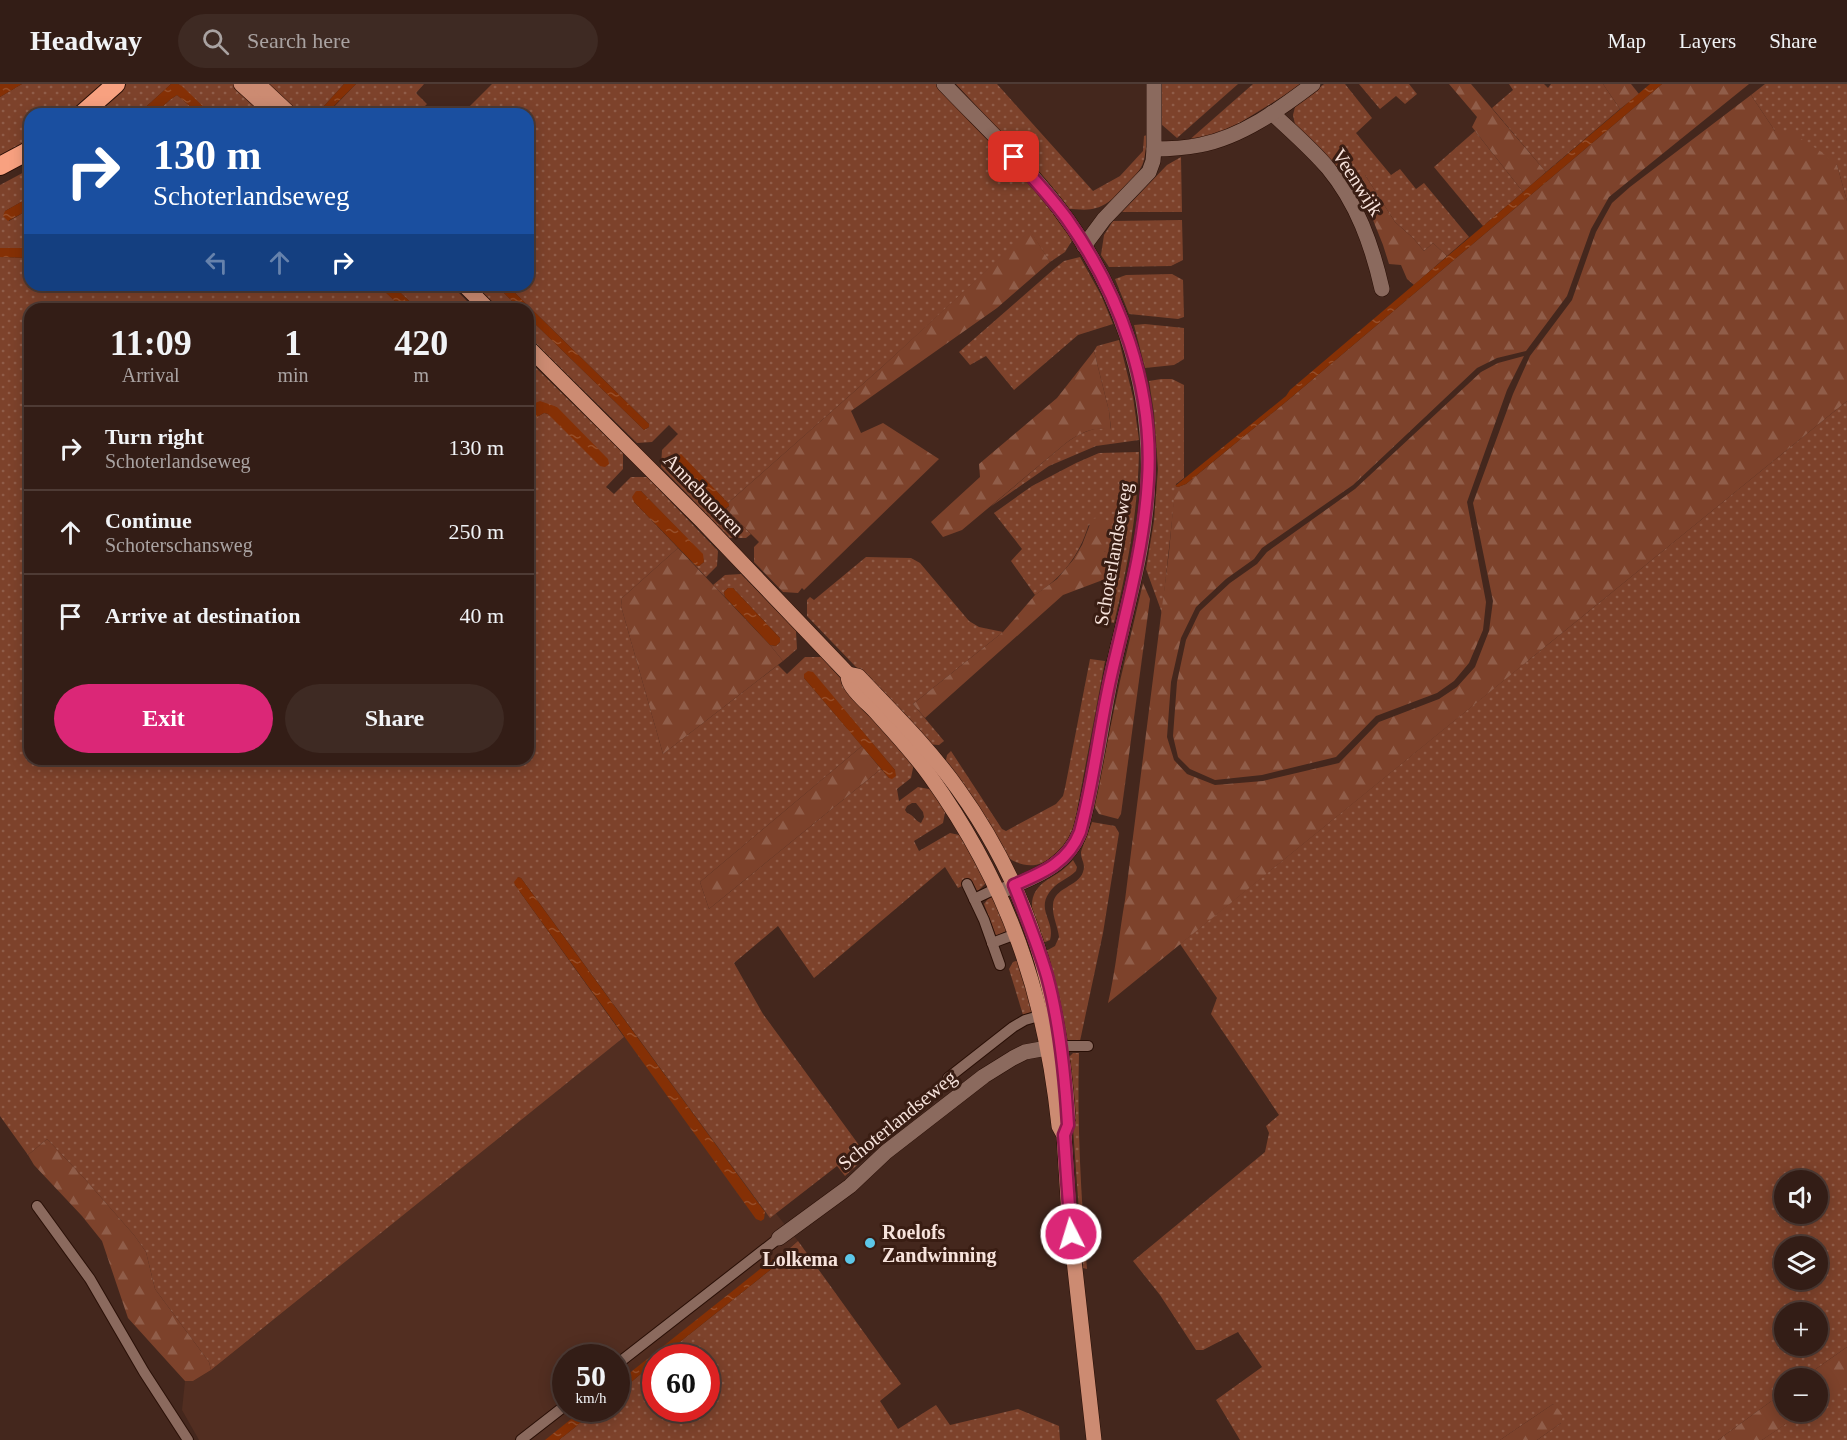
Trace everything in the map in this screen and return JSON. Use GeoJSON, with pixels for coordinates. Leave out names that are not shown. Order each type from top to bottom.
{"type":"FeatureCollection","features":[{"type":"Feature","properties":{"kind":"highway"},"geometry":{"type":"LineString","coordinates":[[89,108],[116,84]]}},
{"type":"Feature","properties":{"kind":"highway"},"geometry":{"type":"LineString","coordinates":[[0,166],[24,153]]}},
{"type":"Feature","properties":{"kind":"main road"},"geometry":{"type":"LineString","coordinates":[[241,84],[267,108]]}},
{"type":"Feature","properties":{"kind":"main road"},"geometry":{"type":"LineString","coordinates":[[258,84],[284,108]]}},
{"type":"Feature","properties":{"kind":"main road"},"geometry":{"type":"LineString","coordinates":[[470,291],[482,303]]}},
{"type":"Feature","properties":{"kind":"main road","name":"Annebuorren"},"geometry":{"type":"LineString","coordinates":[[534,353],[703,522],[848,674],[850,683],[929,775],[976,847],[999,892]]}},
{"type":"Feature","properties":{"kind":"main road","name":"Annebuorren"},"geometry":{"type":"LineString","coordinates":[[848,674],[858,676],[928,751],[957,787],[990,839],[1014,885]]}},
{"type":"Feature","properties":{"kind":"main road"},"geometry":{"type":"LineString","coordinates":[[1014,885],[1039,949],[1055,1047],[1059,1126],[1064,1135],[1069,1215],[1094,1440]]}},
{"type":"Feature","properties":{"kind":"main road"},"geometry":{"type":"LineString","coordinates":[[999,892],[1048,1014]]}},
{"type":"Feature","properties":{"kind":"street","name":"Schoterlandseweg"},"geometry":{"type":"LineString","coordinates":[[944,84],[1051,198],[1103,278],[1119,312],[1132,352],[1145,411],[1148,448],[1145,514],[1135,574],[1080,832],[1070,851],[1062,860],[1051,868],[999,892]]}},
{"type":"Feature","properties":{"kind":"street"},"geometry":{"type":"LineString","coordinates":[[1084,246],[1104,219],[1149,172],[1154,150],[1154,84]]}},
{"type":"Feature","properties":{"kind":"street"},"geometry":{"type":"LineString","coordinates":[[1154,150],[1185,148],[1213,142],[1238,132],[1272,113],[1314,84]]}},
{"type":"Feature","properties":{"kind":"street","name":"Veenwijk"},"geometry":{"type":"LineString","coordinates":[[1272,113],[1329,169],[1350,202],[1366,234],[1382,289]]}},
{"type":"Feature","properties":{"kind":"street","name":"Schoterlandseweg"},"geometry":{"type":"LineString","coordinates":[[779,1238],[850,1186],[886,1152],[984,1076],[1020,1055],[1055,1047]]}},
{"type":"Feature","properties":{"kind":"lane"},"geometry":{"type":"LineString","coordinates":[[967,884],[993,943],[1000,965]]}},
{"type":"Feature","properties":{"kind":"lane"},"geometry":{"type":"LineString","coordinates":[[974,899],[993,890],[999,892]]}},
{"type":"Feature","properties":{"kind":"lane"},"geometry":{"type":"LineString","coordinates":[[993,943],[1016,934]]}},
{"type":"Feature","properties":{"kind":"lane"},"geometry":{"type":"LineString","coordinates":[[948,1078],[1013,1027],[1024,1020],[1048,1014]]}},
{"type":"Feature","properties":{"kind":"lane"},"geometry":{"type":"LineString","coordinates":[[1055,1047],[1088,1046]]}},
{"type":"Feature","properties":{"kind":"lane"},"geometry":{"type":"LineString","coordinates":[[37,1206],[90,1279],[144,1372],[188,1440]]}},
{"type":"Feature","properties":{"kind":"lane"},"geometry":{"type":"LineString","coordinates":[[630,1354],[779,1238]]}},
{"type":"Feature","properties":{"kind":"lane"},"geometry":{"type":"LineString","coordinates":[[521,1440],[552,1416]]}},
{"type":"Feature","properties":{"kind":"shaded area"},"geometry":{"type":"Polygon","coordinates":[[[630,1031],[798,1241],[670,1344],[642,1344],[642,1367],[630,1377],[630,1344],[552,1344],[552,1422],[572,1422],[549,1440],[199,1440],[182,1410],[185,1381],[193,1381],[211,1370],[630,1031]]]}},
{"type":"Feature","properties":{"kind":"green space"},"geometry":{"type":"Polygon","coordinates":[[[22,84],[107,84],[78,108],[24,108],[24,146],[0,159],[0,97],[22,84]]]}},
{"type":"Feature","properties":{"kind":"green space"},"geometry":{"type":"Polygon","coordinates":[[[126,84],[171,84],[145,108],[100,108],[126,84]]]}},
{"type":"Feature","properties":{"kind":"green space"},"geometry":{"type":"Polygon","coordinates":[[[178,84],[233,84],[259,108],[204,108],[178,84]]]}},
{"type":"Feature","properties":{"kind":"green space"},"geometry":{"type":"Polygon","coordinates":[[[265,84],[344,84],[324,106],[326,108],[291,108],[265,84]]]}},
{"type":"Feature","properties":{"kind":"green space"},"geometry":{"type":"Polygon","coordinates":[[[356,84],[424,84],[416,93],[427,104],[423,108],[333,108],[356,84]]]}},
{"type":"Feature","properties":{"kind":"green space"},"geometry":{"type":"Polygon","coordinates":[[[492,84],[937,84],[1040,194],[1073,239],[1065,252],[1050,262],[1030,231],[882,367],[728,503],[681,455],[677,455],[722,509],[725,509],[751,534],[746,538],[730,538],[661,467],[662,450],[678,434],[669,425],[652,442],[637,443],[534,342],[534,323],[644,430],[649,427],[649,424],[534,311],[534,303],[525,303],[513,291],[534,291],[534,108],[468,108],[492,84]]]}},
{"type":"Feature","properties":{"kind":"green space"},"geometry":{"type":"Polygon","coordinates":[[[956,84],[997,84],[1093,191],[1120,176],[1143,151],[1144,136],[1147,135],[1143,163],[1130,183],[1109,202],[1093,209],[1068,209],[1045,180],[956,84]]]}},
{"type":"Feature","properties":{"kind":"green space"},"geometry":{"type":"Polygon","coordinates":[[[1162,84],[1238,84],[1177,138],[1161,124],[1162,84]]]}},
{"type":"Feature","properties":{"kind":"green space"},"geometry":{"type":"Polygon","coordinates":[[[1253,84],[1303,84],[1224,132],[1187,142],[1253,84]]]}},
{"type":"Feature","properties":{"kind":"green space"},"geometry":{"type":"Polygon","coordinates":[[[1324,84],[1345,84],[1372,118],[1356,133],[1391,175],[1400,169],[1416,189],[1424,183],[1469,237],[1447,256],[1433,243],[1424,251],[1395,222],[1365,175],[1347,175],[1317,145],[1296,129],[1293,115],[1295,107],[1324,84]]]}},
{"type":"Feature","properties":{"kind":"green space"},"geometry":{"type":"Polygon","coordinates":[[[1359,84],[1409,84],[1417,94],[1405,104],[1396,96],[1380,109],[1359,84]]]}},
{"type":"Feature","properties":{"kind":"green space"},"geometry":{"type":"Polygon","coordinates":[[[1449,84],[1471,84],[1546,172],[1523,192],[1472,127],[1477,117],[1449,84]]]}},
{"type":"Feature","properties":{"kind":"green space"},"geometry":{"type":"Polygon","coordinates":[[[1509,84],[1544,84],[1548,88],[1551,84],[1603,84],[1620,109],[1546,172],[1492,108],[1513,90],[1509,84]]]}},
{"type":"Feature","properties":{"kind":"green space"},"geometry":{"type":"Polygon","coordinates":[[[1603,84],[1631,84],[1639,94],[1620,109],[1603,84]]]}},
{"type":"Feature","properties":{"kind":"green space"},"geometry":{"type":"Polygon","coordinates":[[[1662,84],[1749,84],[1609,197],[1591,229],[1567,296],[1526,351],[1497,358],[1477,368],[1353,485],[1262,548],[1254,559],[1226,579],[1196,607],[1181,638],[1171,682],[1167,737],[1174,760],[1187,774],[1215,785],[1263,781],[1339,763],[1379,722],[1439,699],[1457,687],[1475,667],[1489,631],[1493,601],[1473,503],[1513,394],[1530,356],[1572,300],[1596,232],[1612,203],[1751,95],[1775,131],[1789,131],[1837,165],[1847,201],[1847,401],[1108,1003],[1125,900],[1169,552],[1175,486],[1186,484],[1293,396],[1662,84]]]}},
{"type":"Feature","properties":{"kind":"green space"},"geometry":{"type":"Polygon","coordinates":[[[1765,84],[1847,84],[1847,201],[1837,165],[1775,131],[1751,95],[1765,84]]]}},
{"type":"Feature","properties":{"kind":"green space"},"geometry":{"type":"Polygon","coordinates":[[[177,95],[192,108],[161,108],[177,95]]]}},
{"type":"Feature","properties":{"kind":"green space"},"geometry":{"type":"Polygon","coordinates":[[[1475,131],[1523,192],[1483,226],[1434,167],[1475,131]]]}},
{"type":"Feature","properties":{"kind":"green space"},"geometry":{"type":"Polygon","coordinates":[[[1181,157],[1182,212],[1122,212],[1167,165],[1181,157]]]}},
{"type":"Feature","properties":{"kind":"green space"},"geometry":{"type":"Polygon","coordinates":[[[24,172],[24,200],[5,211],[9,221],[24,212],[24,248],[0,248],[0,185],[24,172]]]}},
{"type":"Feature","properties":{"kind":"green space"},"geometry":{"type":"Polygon","coordinates":[[[1347,175],[1365,175],[1395,222],[1424,251],[1433,243],[1447,256],[1414,285],[1407,279],[1401,265],[1389,264],[1367,205],[1347,175]]]}},
{"type":"Feature","properties":{"kind":"green space"},"geometry":{"type":"Polygon","coordinates":[[[1182,220],[1183,260],[1171,266],[1109,267],[1101,255],[1104,235],[1113,221],[1182,220]]]}},
{"type":"Feature","properties":{"kind":"green space"},"geometry":{"type":"Polygon","coordinates":[[[1030,230],[1050,262],[997,308],[851,411],[861,433],[883,423],[939,459],[804,590],[802,588],[798,593],[783,592],[754,562],[754,547],[759,542],[726,509],[729,506],[728,503],[882,367],[1030,230]]]}},
{"type":"Feature","properties":{"kind":"green space"},"geometry":{"type":"Polygon","coordinates":[[[0,257],[24,258],[24,291],[384,291],[397,303],[24,303],[24,765],[534,765],[534,419],[544,413],[556,420],[557,407],[534,404],[534,366],[623,453],[623,469],[606,487],[614,494],[631,477],[647,477],[718,551],[717,566],[706,577],[695,565],[699,566],[704,562],[702,554],[641,491],[634,502],[678,548],[622,598],[621,606],[663,754],[778,665],[787,674],[805,657],[821,657],[914,763],[911,778],[897,789],[899,801],[918,787],[934,790],[946,807],[943,823],[914,841],[919,851],[950,833],[964,836],[987,882],[977,891],[972,881],[958,888],[945,867],[814,978],[778,926],[734,963],[763,1014],[867,1156],[845,1176],[837,1166],[770,1218],[521,878],[518,877],[515,885],[624,1037],[211,1370],[209,1362],[155,1289],[146,1252],[134,1235],[47,1139],[28,1155],[0,1116],[0,257]],[[812,672],[804,678],[862,746],[700,882],[709,909],[881,769],[889,778],[895,770],[812,672]],[[916,803],[907,806],[905,810],[921,823],[924,817],[923,812],[916,803]]]}},
{"type":"Feature","properties":{"kind":"green space"},"geometry":{"type":"Polygon","coordinates":[[[1080,257],[1101,295],[1113,324],[1078,335],[1014,390],[986,356],[970,365],[959,352],[1064,261],[1080,257]]]}},
{"type":"Feature","properties":{"kind":"green space"},"geometry":{"type":"Polygon","coordinates":[[[1172,274],[1183,280],[1184,317],[1178,319],[1129,314],[1115,279],[1126,275],[1172,274]]]}},
{"type":"Feature","properties":{"kind":"green space"},"geometry":{"type":"Polygon","coordinates":[[[398,291],[457,291],[469,303],[412,303],[398,291]]]}},
{"type":"Feature","properties":{"kind":"green space"},"geometry":{"type":"Polygon","coordinates":[[[481,291],[502,291],[514,303],[494,303],[481,291]]]}},
{"type":"Feature","properties":{"kind":"green space"},"geometry":{"type":"Polygon","coordinates":[[[1134,325],[1184,328],[1184,359],[1174,365],[1145,368],[1134,325]]]}},
{"type":"Feature","properties":{"kind":"green space"},"geometry":{"type":"Polygon","coordinates":[[[1119,340],[1133,397],[1139,440],[1096,446],[1049,466],[990,507],[1071,439],[1093,429],[1111,429],[1109,411],[1094,351],[1097,346],[1119,340]]]}},
{"type":"Feature","properties":{"kind":"green space"},"geometry":{"type":"Polygon","coordinates":[[[1094,351],[1109,411],[1111,430],[1093,430],[1071,439],[962,530],[943,537],[931,522],[980,477],[979,464],[1057,398],[1094,351]]]}},
{"type":"Feature","properties":{"kind":"green space"},"geometry":{"type":"Polygon","coordinates":[[[1524,356],[1507,390],[1467,502],[1486,602],[1483,630],[1469,663],[1454,681],[1437,693],[1376,716],[1336,757],[1262,775],[1215,780],[1190,769],[1178,757],[1173,736],[1177,682],[1186,640],[1200,611],[1230,583],[1257,564],[1267,552],[1355,489],[1481,372],[1498,363],[1524,356]]]}},
{"type":"Feature","properties":{"kind":"green space"},"geometry":{"type":"Polygon","coordinates":[[[1172,379],[1184,385],[1184,478],[1176,484],[1162,613],[1146,569],[1154,521],[1158,469],[1149,381],[1172,379]]]}},
{"type":"Feature","properties":{"kind":"green space"},"geometry":{"type":"Polygon","coordinates":[[[1847,401],[1847,1347],[1817,1368],[1774,1368],[1774,1399],[1718,1440],[1537,1440],[1561,1423],[1553,1404],[1500,1440],[1240,1440],[1216,1400],[1262,1367],[1238,1332],[1203,1350],[1196,1350],[1160,1295],[1133,1261],[1265,1152],[1269,1133],[1266,1126],[1279,1115],[1211,1014],[1217,998],[1180,944],[1847,401]]]}},
{"type":"Feature","properties":{"kind":"green space"},"geometry":{"type":"Polygon","coordinates":[[[1139,452],[1137,495],[1131,538],[1114,623],[1103,621],[1111,555],[1104,551],[1089,524],[1069,565],[1054,581],[1035,595],[1011,561],[1022,549],[994,513],[1032,486],[1099,453],[1139,452]]]}},
{"type":"Feature","properties":{"kind":"green space"},"geometry":{"type":"Polygon","coordinates":[[[1101,517],[1108,521],[1104,551],[1111,554],[1108,578],[1063,595],[925,718],[913,704],[1003,632],[1035,595],[1057,579],[1082,545],[1092,519],[1101,517]]]}},
{"type":"Feature","properties":{"kind":"green space"},"geometry":{"type":"Polygon","coordinates":[[[678,548],[783,661],[663,754],[621,606],[622,598],[678,548]]]}},
{"type":"Feature","properties":{"kind":"green space"},"geometry":{"type":"Polygon","coordinates":[[[866,557],[911,558],[920,563],[969,621],[979,627],[1003,632],[913,704],[944,741],[939,745],[926,744],[807,616],[807,600],[810,597],[814,600],[866,557]]]}},
{"type":"Feature","properties":{"kind":"green space"},"geometry":{"type":"Polygon","coordinates":[[[741,574],[796,631],[797,649],[783,661],[770,645],[776,646],[780,638],[733,588],[728,588],[724,592],[725,597],[713,585],[725,575],[741,574]]]}},
{"type":"Feature","properties":{"kind":"green space"},"geometry":{"type":"Polygon","coordinates":[[[1143,583],[1150,599],[1121,814],[1118,819],[1099,814],[1094,806],[1143,583]]]}},
{"type":"Feature","properties":{"kind":"green space"},"geometry":{"type":"Polygon","coordinates":[[[1090,659],[1105,661],[1073,832],[1060,850],[1045,862],[1036,865],[1018,863],[1007,857],[945,765],[947,755],[951,751],[1002,829],[1006,831],[1056,804],[1063,796],[1065,788],[1090,659]]]}},
{"type":"Feature","properties":{"kind":"green space"},"geometry":{"type":"Polygon","coordinates":[[[862,746],[881,769],[709,909],[700,882],[862,746]]]}},
{"type":"Feature","properties":{"kind":"green space"},"geometry":{"type":"Polygon","coordinates":[[[1092,822],[1115,826],[1119,833],[1103,933],[1080,1041],[1068,1041],[1046,951],[1055,946],[1059,937],[1053,913],[1054,899],[1057,894],[1076,881],[1083,872],[1081,851],[1092,822]]]}},
{"type":"Feature","properties":{"kind":"green space"},"geometry":{"type":"Polygon","coordinates":[[[1073,860],[1077,867],[1076,871],[1055,886],[1047,896],[1045,909],[1051,933],[1050,940],[1043,943],[1032,909],[1034,894],[1047,880],[1073,860]]]}},
{"type":"Feature","properties":{"kind":"green space"},"geometry":{"type":"Polygon","coordinates":[[[990,896],[995,897],[1009,927],[996,936],[984,904],[990,896]]]}},
{"type":"Feature","properties":{"kind":"green space"},"geometry":{"type":"Polygon","coordinates":[[[1021,959],[1032,1012],[1023,1015],[1009,969],[1013,962],[1021,959]]]}},
{"type":"Feature","properties":{"kind":"green space"},"geometry":{"type":"Polygon","coordinates":[[[1073,1053],[1079,1053],[1080,1161],[1087,1269],[1083,1268],[1068,1058],[1073,1053]]]}},
{"type":"Feature","properties":{"kind":"green space"},"geometry":{"type":"Polygon","coordinates":[[[47,1139],[134,1235],[146,1252],[155,1289],[209,1362],[211,1370],[193,1381],[185,1381],[128,1318],[102,1241],[34,1165],[28,1155],[47,1139]]]}},
{"type":"Feature","properties":{"kind":"green space"},"geometry":{"type":"Polygon","coordinates":[[[798,1241],[901,1384],[880,1401],[898,1429],[936,1405],[950,1425],[1018,1409],[1059,1426],[1060,1440],[559,1440],[582,1422],[630,1422],[630,1383],[642,1373],[642,1422],[720,1422],[720,1344],[677,1344],[784,1259],[783,1254],[798,1241]]]}},
{"type":"Feature","properties":{"kind":"green space"},"geometry":{"type":"Polygon","coordinates":[[[1847,1347],[1847,1382],[1828,1395],[1828,1368],[1817,1368],[1847,1347]]]}},
{"type":"Feature","properties":{"kind":"green space"},"geometry":{"type":"Polygon","coordinates":[[[1847,1381],[1847,1440],[1762,1440],[1788,1422],[1828,1422],[1828,1394],[1847,1381]]]}},
{"type":"Feature","properties":{"kind":"green space"},"geometry":{"type":"Polygon","coordinates":[[[1774,1399],[1774,1422],[1789,1422],[1762,1440],[1718,1440],[1774,1399]]]}},
{"type":"Feature","properties":{"kind":"green space"},"geometry":{"type":"Polygon","coordinates":[[[1553,1404],[1563,1416],[1561,1423],[1537,1440],[1500,1440],[1553,1404]]]}},
{"type":"Feature","properties":{"kind":"water"},"geometry":{"type":"Polygon","coordinates":[[[0,84],[22,84],[0,97],[0,84]]]}},
{"type":"Feature","properties":{"kind":"water"},"geometry":{"type":"Polygon","coordinates":[[[171,84],[178,84],[205,108],[192,108],[177,95],[161,108],[145,108],[171,84]]]}},
{"type":"Feature","properties":{"kind":"water"},"geometry":{"type":"Polygon","coordinates":[[[344,84],[356,84],[332,108],[324,108],[344,84]]]}},
{"type":"Feature","properties":{"kind":"water"},"geometry":{"type":"Polygon","coordinates":[[[1650,84],[1662,84],[1293,396],[1186,484],[1175,486],[1286,396],[1290,390],[1650,84]]]}},
{"type":"Feature","properties":{"kind":"water"},"geometry":{"type":"Polygon","coordinates":[[[24,200],[24,212],[8,221],[3,216],[5,211],[24,200]]]}},
{"type":"Feature","properties":{"kind":"water"},"geometry":{"type":"Polygon","coordinates":[[[0,248],[24,248],[24,258],[0,257],[0,248]]]}},
{"type":"Feature","properties":{"kind":"water"},"geometry":{"type":"Polygon","coordinates":[[[384,291],[398,291],[412,303],[397,303],[384,291]]]}},
{"type":"Feature","properties":{"kind":"water"},"geometry":{"type":"Polygon","coordinates":[[[502,291],[513,291],[525,303],[514,303],[502,291]]]}},
{"type":"Feature","properties":{"kind":"water"},"geometry":{"type":"Polygon","coordinates":[[[534,311],[649,424],[649,427],[644,430],[534,323],[534,311]]]}},
{"type":"Feature","properties":{"kind":"water"},"geometry":{"type":"Polygon","coordinates":[[[540,401],[557,407],[608,459],[609,464],[605,467],[600,466],[548,414],[544,413],[534,419],[534,404],[540,401]]]}},
{"type":"Feature","properties":{"kind":"water"},"geometry":{"type":"Polygon","coordinates":[[[681,454],[729,506],[721,509],[676,462],[675,458],[681,454]]]}},
{"type":"Feature","properties":{"kind":"water"},"geometry":{"type":"Polygon","coordinates":[[[636,491],[641,491],[703,554],[704,562],[699,566],[695,565],[634,502],[632,497],[636,491]]]}},
{"type":"Feature","properties":{"kind":"water"},"geometry":{"type":"Polygon","coordinates":[[[728,588],[733,588],[780,638],[776,646],[770,645],[725,597],[724,592],[728,588]]]}},
{"type":"Feature","properties":{"kind":"water"},"geometry":{"type":"Polygon","coordinates":[[[808,671],[813,672],[895,770],[896,776],[889,778],[804,678],[804,674],[808,671]]]}},
{"type":"Feature","properties":{"kind":"water"},"geometry":{"type":"Polygon","coordinates":[[[518,877],[521,878],[765,1212],[764,1219],[761,1221],[756,1219],[515,885],[514,882],[518,877]]]}},
{"type":"Feature","properties":{"kind":"water"},"geometry":{"type":"Polygon","coordinates":[[[782,1253],[784,1259],[677,1344],[666,1344],[782,1253]]]}},
{"type":"Feature","properties":{"kind":"water"},"geometry":{"type":"Polygon","coordinates":[[[642,1363],[642,1373],[630,1383],[630,1373],[642,1363]]]}},
{"type":"Feature","properties":{"kind":"water"},"geometry":{"type":"Polygon","coordinates":[[[568,1422],[582,1422],[559,1440],[545,1440],[568,1422]]]}},
{"type":"Feature","properties":{"kind":"place","name":"Roelofs Zandwinning"},"geometry":{"type":"Point","coordinates":[870,1243]}},
{"type":"Feature","properties":{"kind":"place","name":"Lolkema"},"geometry":{"type":"Point","coordinates":[850,1259]}},
{"type":"Feature","properties":{"kind":"route"},"geometry":{"type":"LineString","coordinates":[[1014,157],[1051,198],[1067,220],[1111,293],[1135,361],[1145,411],[1147,435],[1148,478],[1140,550],[1080,832],[1070,851],[1062,860],[1051,868],[1014,885],[1039,949],[1061,1046],[1068,1125],[1064,1135],[1071,1234]]}}]}
